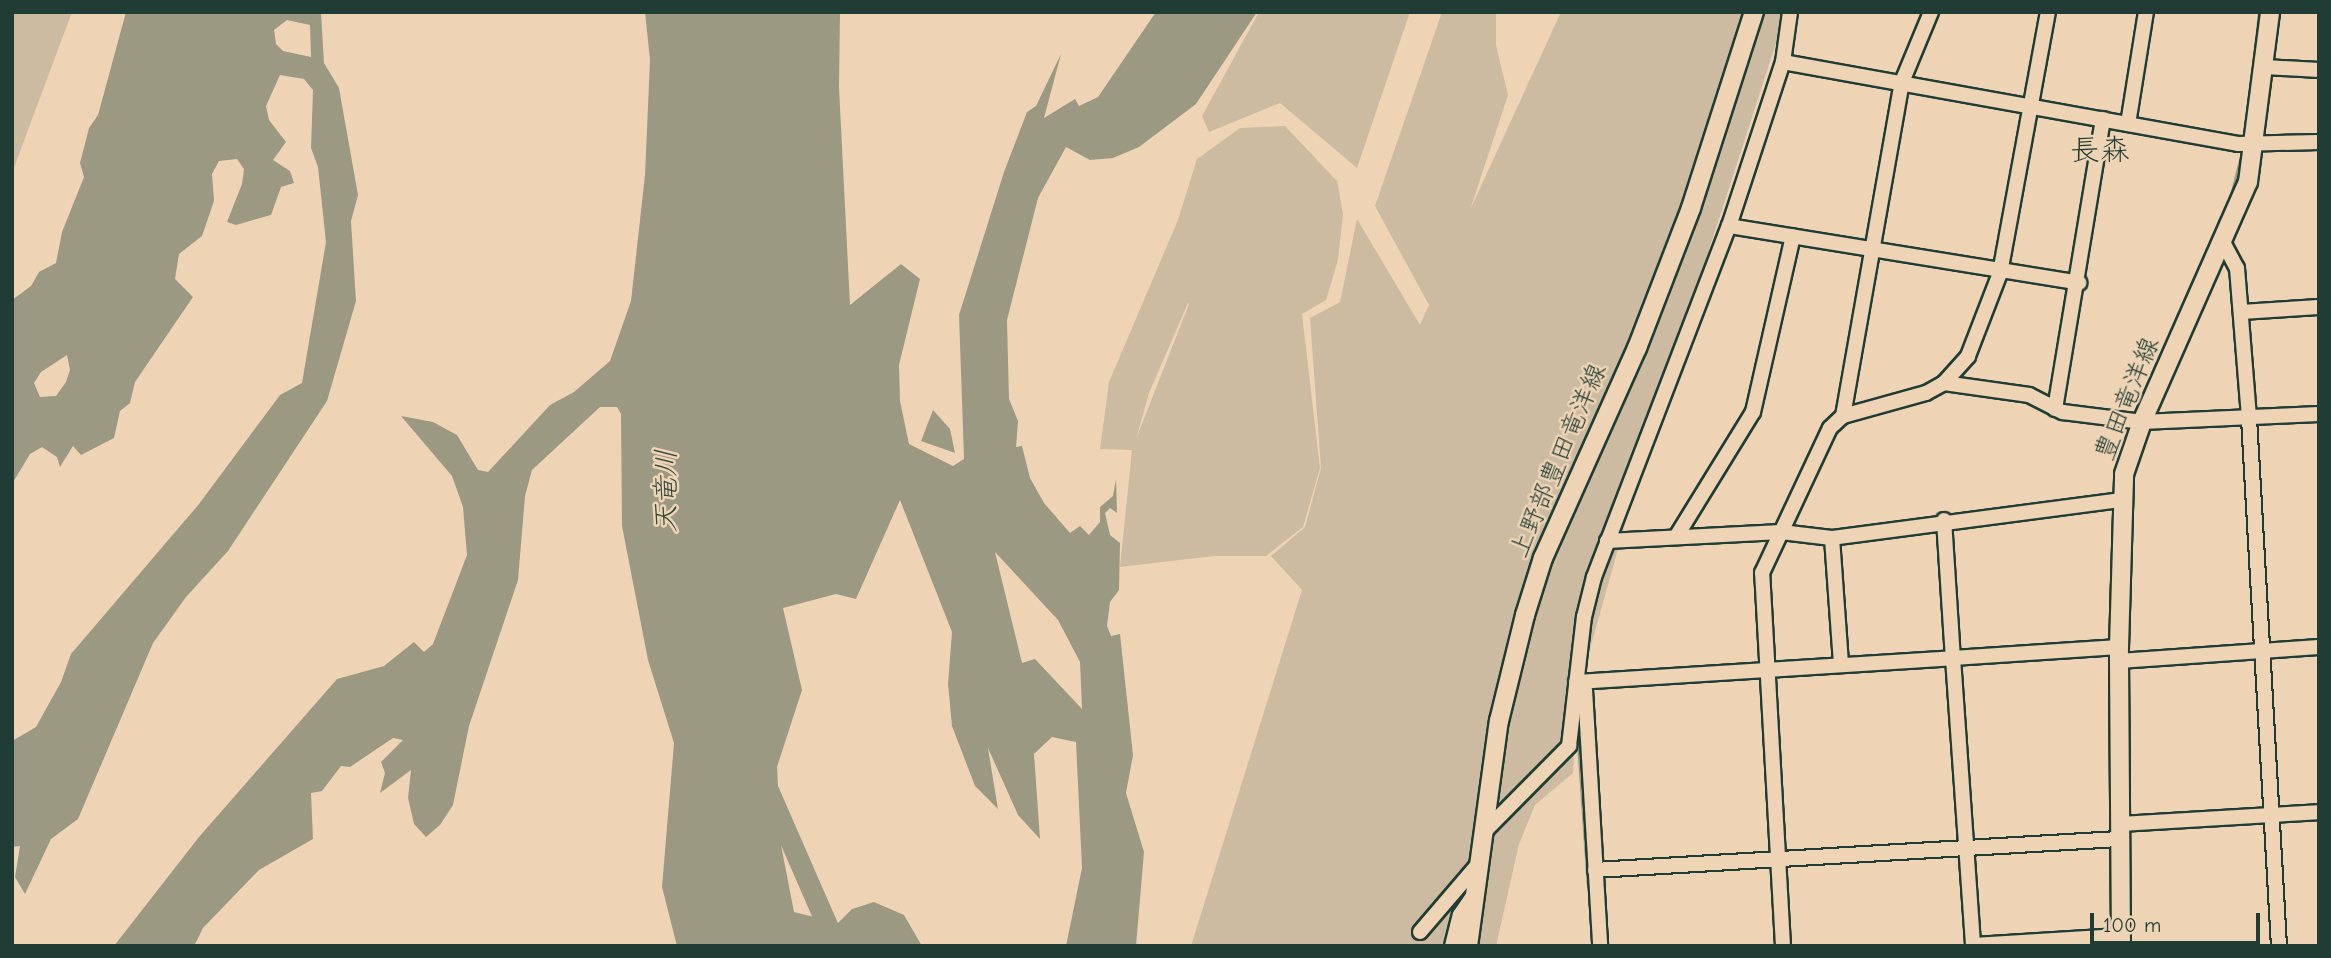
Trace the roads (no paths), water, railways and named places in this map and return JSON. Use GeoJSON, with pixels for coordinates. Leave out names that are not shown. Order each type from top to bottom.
{"type":"FeatureCollection","features":[{"type":"Feature","properties":{"kind":"main road","name":"上野部豊田竜洋線"},"geometry":{"type":"LineString","coordinates":[[1468,946],[1483,858],[1499,721],[1525,615],[1543,558],[1637,348],[1691,208],[1754,12]]}},
{"type":"Feature","properties":{"kind":"main road","name":"豊田竜洋線"},"geometry":{"type":"LineString","coordinates":[[2120,941],[2120,500],[2142,422],[2224,244],[2248,182],[2255,146],[2270,12]]}},
{"type":"Feature","properties":{"kind":"street"},"geometry":{"type":"LineString","coordinates":[[1487,828],[1569,746],[1581,682],[1584,617],[1607,541],[1729,226],[1783,62],[1790,12]]}},
{"type":"Feature","properties":{"kind":"street"},"geometry":{"type":"LineString","coordinates":[[1843,416],[1902,82],[1931,12]]}},
{"type":"Feature","properties":{"kind":"street"},"geometry":{"type":"LineString","coordinates":[[1783,946],[1762,573],[1830,428],[1843,416],[1926,393],[1944,383],[1968,356],[2000,273],[2048,12]]}},
{"type":"Feature","properties":{"kind":"street"},"geometry":{"type":"LineString","coordinates":[[2128,124],[2146,12]]}},
{"type":"Feature","properties":{"kind":"street"},"geometry":{"type":"LineString","coordinates":[[1783,62],[2255,146],[2319,142]]}},
{"type":"Feature","properties":{"kind":"street"},"geometry":{"type":"LineString","coordinates":[[2265,67],[2319,70]]}},
{"type":"Feature","properties":{"kind":"street"},"geometry":{"type":"LineString","coordinates":[[2055,409],[2079,283],[2103,119]]}},
{"type":"Feature","properties":{"kind":"street"},"geometry":{"type":"LineString","coordinates":[[1729,226],[1874,248],[2000,273],[2079,283]]}},
{"type":"Feature","properties":{"kind":"street"},"geometry":{"type":"LineString","coordinates":[[1676,537],[1753,412],[1793,236]]}},
{"type":"Feature","properties":{"kind":"street"},"geometry":{"type":"LineString","coordinates":[[2224,244],[2237,268],[2241,312],[2279,946]]}},
{"type":"Feature","properties":{"kind":"street"},"geometry":{"type":"LineString","coordinates":[[2241,312],[2319,307]]}},
{"type":"Feature","properties":{"kind":"street"},"geometry":{"type":"LineString","coordinates":[[1944,383],[2029,395],[2055,409],[2142,422],[2319,414]]}},
{"type":"Feature","properties":{"kind":"street"},"geometry":{"type":"LineString","coordinates":[[1607,541],[1781,532],[1832,538],[1944,520],[2120,500]]}},
{"type":"Feature","properties":{"kind":"street"},"geometry":{"type":"LineString","coordinates":[[1944,520],[1973,945],[2120,941]]}},
{"type":"Feature","properties":{"kind":"street"},"geometry":{"type":"LineString","coordinates":[[1832,538],[1841,665]]}},
{"type":"Feature","properties":{"kind":"street"},"geometry":{"type":"LineString","coordinates":[[1581,682],[1954,658],[2262,651],[2319,647]]}},
{"type":"Feature","properties":{"kind":"street"},"geometry":{"type":"LineString","coordinates":[[1581,682],[1601,946]]}},
{"type":"Feature","properties":{"kind":"street"},"geometry":{"type":"LineString","coordinates":[[1595,870],[1967,845],[2319,812]]}},
{"type":"Feature","properties":{"kind":"street"},"geometry":{"type":"LineString","coordinates":[[1420,932],[1483,858]]}},
{"type":"Feature","properties":{"kind":"street"},"geometry":{"type":"LineString","coordinates":[[1452,946],[1460,915],[1476,892]]}},
{"type":"Feature","properties":{"kind":"water"},"geometry":{"type":"Polygon","coordinates":[[[126,12],[321,12],[324,63],[339,88],[358,195],[351,221],[356,301],[327,401],[228,551],[186,597],[153,643],[78,819],[51,839],[25,894],[15,877],[20,846],[12,847],[12,741],[36,727],[61,682],[71,654],[199,504],[280,395],[302,383],[326,242],[318,167],[311,148],[313,90],[304,79],[280,75],[266,106],[269,120],[286,142],[273,160],[290,171],[294,183],[281,187],[271,215],[236,225],[227,222],[242,184],[244,169],[237,159],[219,161],[212,174],[214,201],[202,236],[179,254],[175,279],[193,297],[135,382],[130,403],[120,411],[114,438],[81,455],[73,446],[60,467],[57,457],[42,447],[30,454],[12,484],[12,300],[31,286],[39,272],[56,263],[62,232],[84,177],[80,163],[89,128],[98,115],[126,12]],[[287,20],[274,30],[276,44],[283,51],[311,57],[310,25],[287,20]],[[67,355],[41,372],[34,383],[40,397],[56,396],[66,382],[70,370],[67,355]]]}},
{"type":"Feature","properties":{"kind":"water"},"geometry":{"type":"Polygon","coordinates":[[[645,12],[840,12],[839,87],[850,305],[901,264],[920,279],[899,365],[900,401],[909,444],[953,466],[964,459],[959,315],[1004,172],[1027,112],[1036,106],[1061,54],[1044,118],[1075,99],[1079,106],[1098,97],[1156,12],[1257,12],[1196,104],[1139,147],[1113,158],[1090,160],[1066,147],[1038,198],[1007,320],[1009,399],[1018,421],[1016,447],[1022,446],[1030,478],[1044,503],[1070,533],[1080,526],[1089,535],[1100,522],[1100,507],[1113,496],[1116,479],[1117,513],[1110,508],[1105,513],[1110,535],[1120,543],[1119,590],[1110,602],[1107,626],[1111,636],[1120,634],[1133,755],[1126,793],[1144,852],[1136,946],[1066,946],[1082,868],[1076,742],[1052,737],[1034,754],[1040,839],[1018,815],[988,748],[998,809],[975,786],[952,726],[948,684],[952,632],[900,500],[856,599],[836,594],[783,608],[802,690],[777,767],[781,845],[794,912],[838,923],[852,909],[874,902],[904,915],[922,946],[677,946],[662,887],[674,743],[648,660],[622,526],[621,414],[617,407],[600,407],[532,470],[525,496],[518,580],[469,726],[453,805],[440,825],[426,837],[414,824],[408,798],[411,770],[380,793],[385,773],[381,762],[403,740],[393,738],[350,767],[341,766],[322,791],[311,793],[313,839],[259,870],[203,928],[194,946],[114,946],[199,837],[337,679],[384,666],[414,642],[424,652],[433,644],[467,555],[463,507],[452,476],[401,416],[433,422],[457,435],[478,470],[488,472],[550,405],[574,392],[610,361],[631,301],[645,175],[650,60],[645,12]],[[995,552],[1022,663],[1035,659],[1082,709],[1080,662],[1058,620],[995,552]]]}},
{"type":"Feature","properties":{"kind":"water"},"geometry":{"type":"Polygon","coordinates":[[[933,410],[950,429],[955,453],[921,441],[933,410]]]}},
{"type":"Feature","properties":{"kind":"waterway"},"geometry":{"type":"LineString","coordinates":[[2255,59],[2260,12]]}},
{"type":"Feature","properties":{"kind":"waterway"},"geometry":{"type":"LineString","coordinates":[[2231,200],[2243,153]]}},
{"type":"Feature","properties":{"kind":"waterway"},"geometry":{"type":"LineString","coordinates":[[2142,402],[2205,258]]}},
{"type":"Feature","properties":{"kind":"waterway"},"geometry":{"type":"LineString","coordinates":[[2128,656],[2129,608]]}},
{"type":"Feature","properties":{"kind":"waterway"},"geometry":{"type":"LineString","coordinates":[[2128,664],[2129,821]]}},
{"type":"Feature","properties":{"kind":"waterway"},"geometry":{"type":"LineString","coordinates":[[1579,736],[1589,884]]}},
{"type":"Feature","properties":{"kind":"waterway","name":"天竜川"},"geometry":{"type":"LineString","coordinates":[[768,790],[836,946]]}},
{"type":"Feature","properties":{"kind":"waterway"},"geometry":{"type":"LineString","coordinates":[[2129,828],[2130,946]]}},
{"type":"Feature","properties":{"kind":"district","name":"長森"},"geometry":{"type":"Point","coordinates":[2100,151]}}]}
